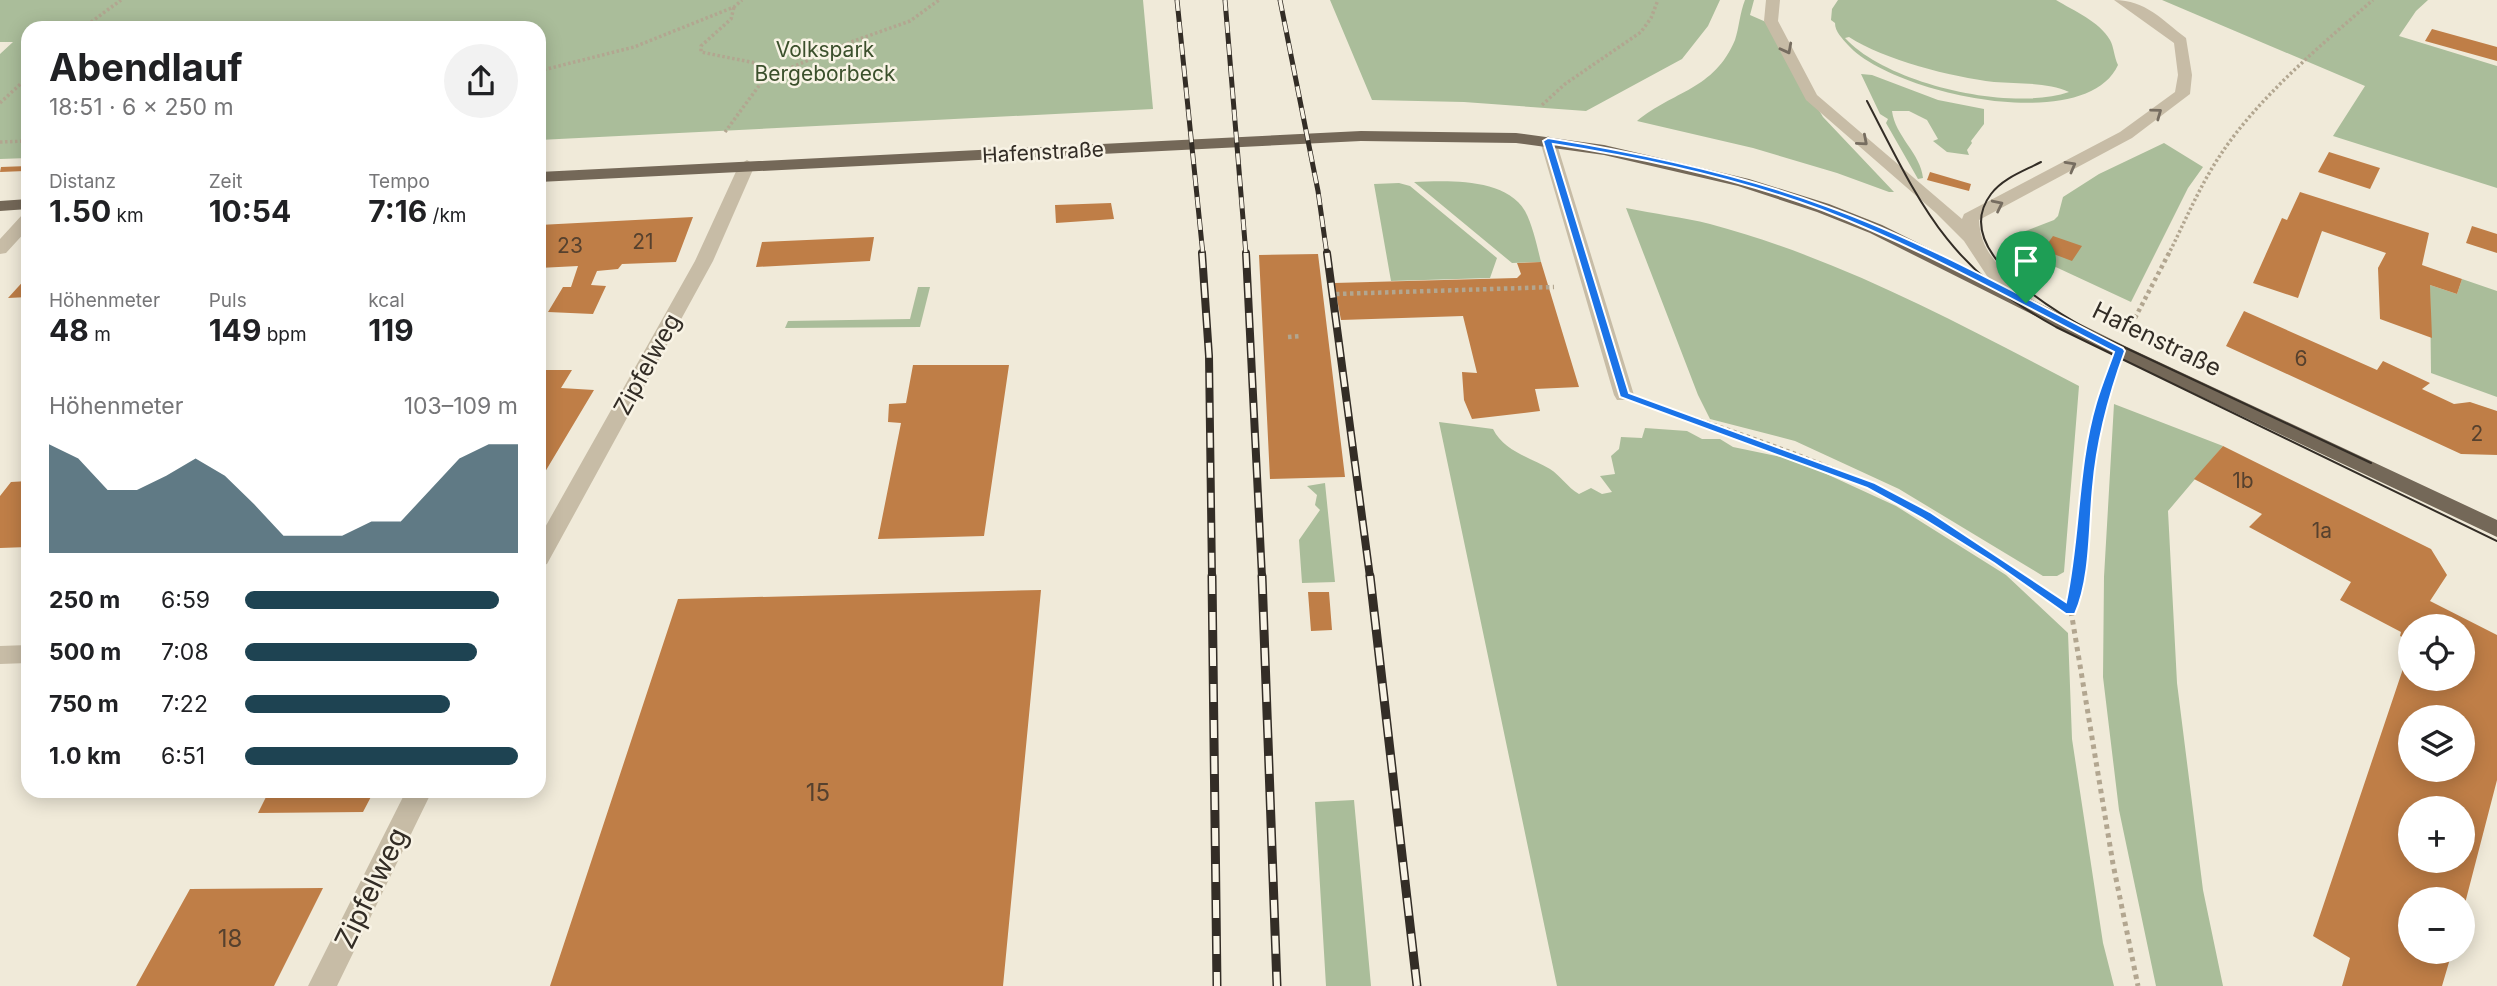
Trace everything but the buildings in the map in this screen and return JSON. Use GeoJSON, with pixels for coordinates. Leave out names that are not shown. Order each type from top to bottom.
{"type":"FeatureCollection","features":[{"type":"Feature","properties":{"kind":"main road","name":"Hafenstraße"},"geometry":{"type":"LineString","coordinates":[[546,177],[1372,136],[1462,135],[1548,141],[1605,150],[1689,169],[1811,204],[1898,239],[2120,351],[2497,529]]}},
{"type":"Feature","properties":{"kind":"main road"},"geometry":{"type":"LineString","coordinates":[[0,206],[21,204]]}},
{"type":"Feature","properties":{"kind":"street"},"geometry":{"type":"LineString","coordinates":[[1773,0],[1771,21],[1811,97],[1942,209],[1971,238],[1993,272],[2026,303]]}},
{"type":"Feature","properties":{"kind":"street"},"geometry":{"type":"LineString","coordinates":[[1971,238],[1970,218],[2126,135],[2182,94],[2185,75],[2181,41],[2136,7],[2121,0]]}},
{"type":"Feature","properties":{"kind":"street"},"geometry":{"type":"LineString","coordinates":[[1548,141],[1624,395]]}},
{"type":"Feature","properties":{"kind":"street","name":"Zipfelweg"},"geometry":{"type":"LineString","coordinates":[[546,545],[704,261],[747,165]]}},
{"type":"Feature","properties":{"kind":"street"},"geometry":{"type":"LineString","coordinates":[[0,249],[21,226]]}},
{"type":"Feature","properties":{"kind":"street"},"geometry":{"type":"LineString","coordinates":[[2460,512],[2497,521]]}},
{"type":"Feature","properties":{"kind":"street"},"geometry":{"type":"LineString","coordinates":[[0,656],[21,654]]}},
{"type":"Feature","properties":{"kind":"street","name":"Zipfelweg"},"geometry":{"type":"LineString","coordinates":[[323,986],[416,798]]}},
{"type":"Feature","properties":{"kind":"path"},"geometry":{"type":"LineString","coordinates":[[92,21],[121,0]]}},
{"type":"Feature","properties":{"kind":"path"},"geometry":{"type":"LineString","coordinates":[[546,69],[634,47],[734,7],[742,0]]}},
{"type":"Feature","properties":{"kind":"path"},"geometry":{"type":"LineString","coordinates":[[715,167],[727,129],[764,79],[848,43],[907,22],[932,9],[939,0]]}},
{"type":"Feature","properties":{"kind":"path"},"geometry":{"type":"LineString","coordinates":[[1548,141],[1537,110],[1565,84],[1641,32],[1651,18],[1658,0]]}},
{"type":"Feature","properties":{"kind":"path"},"geometry":{"type":"LineString","coordinates":[[2133,322],[2221,154],[2277,88],[2320,45],[2372,0]]}},
{"type":"Feature","properties":{"kind":"path"},"geometry":{"type":"LineString","coordinates":[[734,7],[731,19],[701,46],[701,52],[755,63],[764,79]]}},
{"type":"Feature","properties":{"kind":"path"},"geometry":{"type":"LineString","coordinates":[[0,103],[21,84]]}},
{"type":"Feature","properties":{"kind":"path"},"geometry":{"type":"LineString","coordinates":[[0,142],[21,141]]}},
{"type":"Feature","properties":{"kind":"path"},"geometry":{"type":"LineString","coordinates":[[1336,294],[1548,287]]}},
{"type":"Feature","properties":{"kind":"path"},"geometry":{"type":"LineString","coordinates":[[1288,337],[1301,336]]}},
{"type":"Feature","properties":{"kind":"path"},"geometry":{"type":"LineString","coordinates":[[2120,351],[2101,405],[2088,483],[2081,559],[2071,611],[2113,864],[2138,986]]}},
{"type":"Feature","properties":{"kind":"path"},"geometry":{"type":"LineString","coordinates":[[1624,395],[1871,485],[1936,522],[2071,611]]}},
{"type":"Feature","properties":{"kind":"green space","name":"Volkspark Bergeborbeck"},"geometry":{"type":"Polygon","coordinates":[[[0,0],[1143,0],[1153,109],[546,140],[546,21],[21,21],[21,158],[0,159],[0,54],[13,42],[0,42],[0,0]]]}},
{"type":"Feature","properties":{"kind":"green space"},"geometry":{"type":"Polygon","coordinates":[[[1330,0],[1720,0],[1708,26],[1682,59],[1586,111],[1464,102],[1372,100],[1330,0]]]}},
{"type":"Feature","properties":{"kind":"green space"},"geometry":{"type":"Polygon","coordinates":[[[1745,0],[1754,0],[1750,15],[1766,22],[1823,117],[1894,192],[1753,148],[1637,121],[1692,88],[1716,70],[1735,40],[1745,0]]]}},
{"type":"Feature","properties":{"kind":"green space"},"geometry":{"type":"Polygon","coordinates":[[[1838,0],[2056,0],[2086,17],[2105,33],[2118,65],[2099,87],[2068,99],[2030,103],[1988,100],[1944,92],[1904,79],[1871,63],[1839,35],[1835,23],[1831,20],[1832,9],[1838,0]],[[1849,37],[1845,38],[1864,54],[1889,69],[1951,90],[2015,98],[2044,97],[2069,92],[2042,85],[1994,82],[1959,76],[1899,60],[1849,37]]]}},
{"type":"Feature","properties":{"kind":"green space"},"geometry":{"type":"Polygon","coordinates":[[[2162,0],[2428,0],[2416,11],[2399,36],[2497,66],[2497,188],[2333,136],[2365,86],[2162,0]]]}},
{"type":"Feature","properties":{"kind":"green space"},"geometry":{"type":"Polygon","coordinates":[[[1861,74],[1872,75],[1938,100],[1984,109],[1984,124],[1971,141],[1967,150],[1969,155],[1947,152],[1933,141],[1938,139],[1927,120],[1909,111],[1892,111],[1898,129],[1918,161],[1923,178],[1918,179],[1886,123],[1888,119],[1880,114],[1861,74]]]}},
{"type":"Feature","properties":{"kind":"green space"},"geometry":{"type":"Polygon","coordinates":[[[2164,143],[2203,167],[2188,188],[2131,302],[2004,243],[2005,239],[2054,220],[2058,216],[2063,197],[2099,174],[2164,143]]]}},
{"type":"Feature","properties":{"kind":"green space"},"geometry":{"type":"Polygon","coordinates":[[[1414,182],[1474,183],[1504,192],[1516,200],[1525,211],[1541,262],[1512,263],[1414,182]]]}},
{"type":"Feature","properties":{"kind":"green space"},"geometry":{"type":"Polygon","coordinates":[[[1399,183],[1410,186],[1497,258],[1490,278],[1391,281],[1374,184],[1399,183]]]}},
{"type":"Feature","properties":{"kind":"green space"},"geometry":{"type":"Polygon","coordinates":[[[1626,208],[1710,224],[1806,255],[1899,295],[2079,386],[2064,572],[2057,576],[2043,576],[1899,489],[1795,441],[1710,419],[1698,395],[1626,208]]]}},
{"type":"Feature","properties":{"kind":"green space"},"geometry":{"type":"Polygon","coordinates":[[[2462,279],[2497,291],[2497,397],[2431,373],[2430,285],[2457,294],[2462,279]]]}},
{"type":"Feature","properties":{"kind":"green space"},"geometry":{"type":"Polygon","coordinates":[[[918,287],[930,287],[920,327],[785,328],[788,321],[910,319],[918,287]]]}},
{"type":"Feature","properties":{"kind":"green space"},"geometry":{"type":"Polygon","coordinates":[[[2114,404],[2223,446],[2168,511],[2177,683],[2203,890],[2223,986],[2156,986],[2119,810],[2103,677],[2104,577],[2114,404]]]}},
{"type":"Feature","properties":{"kind":"green space"},"geometry":{"type":"Polygon","coordinates":[[[1439,422],[1493,429],[1510,448],[1550,469],[1579,494],[1591,488],[1602,494],[1612,492],[1600,476],[1615,474],[1611,456],[1619,449],[1621,437],[1642,438],[1645,428],[1687,431],[1702,439],[1720,439],[1733,447],[1796,460],[1896,506],[2006,575],[2068,633],[2072,739],[2103,943],[2114,986],[1557,986],[1439,422]]]}},
{"type":"Feature","properties":{"kind":"green space"},"geometry":{"type":"Polygon","coordinates":[[[1325,483],[1335,582],[1302,583],[1299,540],[1320,510],[1315,505],[1317,495],[1307,486],[1325,483]]]}},
{"type":"Feature","properties":{"kind":"green space"},"geometry":{"type":"Polygon","coordinates":[[[1354,800],[1371,986],[1326,986],[1315,802],[1354,800]]]}},
{"type":"Feature","properties":{"kind":"tram line"},"geometry":{"type":"LineString","coordinates":[[1867,101],[1904,172],[1941,231],[1962,257],[2019,304],[2056,327],[2497,541]]}},
{"type":"Feature","properties":{"kind":"tram line"},"geometry":{"type":"LineString","coordinates":[[2041,162],[2014,175],[1996,188],[1982,216],[1984,237],[1995,258],[2013,278],[2034,296],[2096,334],[2371,463]]}},
{"type":"Feature","properties":{"kind":"railway"},"geometry":{"type":"LineString","coordinates":[[1177,0],[1203,255]]}},
{"type":"Feature","properties":{"kind":"railway"},"geometry":{"type":"LineString","coordinates":[[1225,0],[1246,255]]}},
{"type":"Feature","properties":{"kind":"railway"},"geometry":{"type":"LineString","coordinates":[[1280,0],[1318,191],[1327,255]]}},
{"type":"Feature","properties":{"kind":"railway"},"geometry":{"type":"LineString","coordinates":[[1202,253],[1209,356],[1212,577]]}},
{"type":"Feature","properties":{"kind":"railway"},"geometry":{"type":"LineString","coordinates":[[1246,253],[1262,577]]}},
{"type":"Feature","properties":{"kind":"railway"},"geometry":{"type":"LineString","coordinates":[[1327,253],[1370,577]]}},
{"type":"Feature","properties":{"kind":"railway"},"geometry":{"type":"LineString","coordinates":[[1212,576],[1217,986]]}},
{"type":"Feature","properties":{"kind":"railway"},"geometry":{"type":"LineString","coordinates":[[1262,576],[1277,986]]}},
{"type":"Feature","properties":{"kind":"railway"},"geometry":{"type":"LineString","coordinates":[[1370,576],[1417,986]]}},
{"type":"Feature","properties":{"kind":"route"},"geometry":{"type":"LineString","coordinates":[[1548,141],[1605,150],[1709,173],[1777,192],[1898,239],[2026,303],[2120,351],[2101,405],[2088,483],[2081,559],[2071,611],[1998,560],[1926,515],[1871,485],[1624,395],[1548,141]]}}]}
